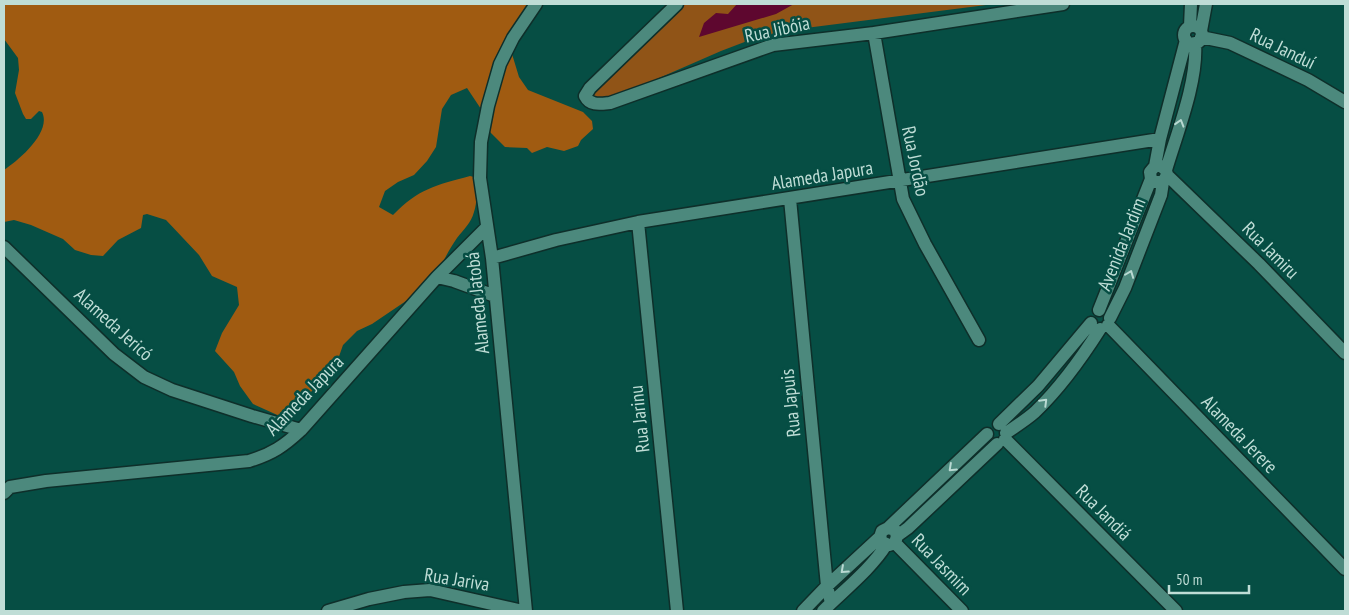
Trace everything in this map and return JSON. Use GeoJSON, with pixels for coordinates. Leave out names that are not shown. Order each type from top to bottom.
{"type":"FeatureCollection","features":[{"type":"Feature","properties":{"kind":"street","name":"Alameda Jatobá"},"geometry":{"type":"LineString","coordinates":[[525,611],[492,258],[480,178],[481,142],[488,106],[500,64],[513,38],[536,4]]}},
{"type":"Feature","properties":{"kind":"street","name":"Rua Jibóia"},"geometry":{"type":"LineString","coordinates":[[677,4],[586,92],[586,99],[594,104],[610,103],[773,45],[874,33],[1063,4]]}},
{"type":"Feature","properties":{"kind":"street","name":"Avenida Jardim"},"geometry":{"type":"LineString","coordinates":[[1102,324],[1092,314],[1099,310],[1160,174],[1184,108],[1192,76],[1195,52],[1191,4]]}},
{"type":"Feature","properties":{"kind":"street","name":"Avenida Jardim"},"geometry":{"type":"LineString","coordinates":[[827,607],[879,556],[889,538],[908,528],[1002,435],[1038,386],[1102,324],[1125,288],[1161,195],[1160,139],[1206,4]]}},
{"type":"Feature","properties":{"kind":"street","name":"Rua Jordão"},"geometry":{"type":"LineString","coordinates":[[874,33],[898,181],[903,199],[925,244],[979,340]]}},
{"type":"Feature","properties":{"kind":"street","name":"Rua Janduí"},"geometry":{"type":"LineString","coordinates":[[1194,35],[1230,43],[1308,80],[1345,102]]}},
{"type":"Feature","properties":{"kind":"street","name":"Alameda Japura"},"geometry":{"type":"LineString","coordinates":[[492,258],[556,240],[638,222],[1160,139]]}},
{"type":"Feature","properties":{"kind":"street","name":"Rua Jamiru"},"geometry":{"type":"LineString","coordinates":[[1160,174],[1259,264],[1344,349]]}},
{"type":"Feature","properties":{"kind":"street","name":"Rua Japuis"},"geometry":{"type":"LineString","coordinates":[[790,199],[827,586],[827,607]]}},
{"type":"Feature","properties":{"kind":"street","name":"Rua Jarinu"},"geometry":{"type":"LineString","coordinates":[[638,222],[677,611]]}},
{"type":"Feature","properties":{"kind":"street","name":"Alameda Japura"},"geometry":{"type":"LineString","coordinates":[[6,487],[46,481],[249,461],[276,451],[300,430],[437,277],[487,227]]}},
{"type":"Feature","properties":{"kind":"street","name":"Alameda Jericó"},"geometry":{"type":"LineString","coordinates":[[4,247],[114,354],[144,377],[172,390],[300,430]]}},
{"type":"Feature","properties":{"kind":"street"},"geometry":{"type":"LineString","coordinates":[[437,277],[495,296]]}},
{"type":"Feature","properties":{"kind":"street","name":"Alameda Jerere"},"geometry":{"type":"LineString","coordinates":[[1102,324],[1345,569]]}},
{"type":"Feature","properties":{"kind":"street","name":"Avenida Jardim"},"geometry":{"type":"LineString","coordinates":[[803,611],[827,586],[889,538],[987,434],[990,427],[1002,435]]}},
{"type":"Feature","properties":{"kind":"street","name":"Rua Jandiá"},"geometry":{"type":"LineString","coordinates":[[1002,435],[1176,611]]}},
{"type":"Feature","properties":{"kind":"street","name":"Rua Jasmim"},"geometry":{"type":"LineString","coordinates":[[889,538],[962,611]]}},
{"type":"Feature","properties":{"kind":"street","name":"Rua Jariva"},"geometry":{"type":"LineString","coordinates":[[328,611],[369,599],[404,592],[430,590],[525,611]]}},
{"type":"Feature","properties":{"kind":"shaded area"},"geometry":{"type":"Polygon","coordinates":[[[4,4],[539,4],[512,54],[519,77],[528,90],[583,112],[592,121],[593,129],[581,140],[578,146],[564,151],[547,147],[532,153],[527,148],[505,147],[490,132],[485,115],[467,88],[451,95],[442,109],[436,147],[427,161],[414,175],[398,182],[385,191],[379,207],[393,215],[411,199],[428,189],[470,176],[474,177],[476,194],[475,208],[471,219],[448,253],[437,280],[372,324],[357,331],[343,345],[335,368],[324,384],[313,390],[284,418],[253,404],[240,386],[234,372],[215,351],[222,333],[239,305],[237,287],[212,276],[199,255],[166,220],[147,214],[143,215],[141,228],[118,240],[103,256],[91,255],[75,250],[63,239],[31,225],[14,220],[4,222],[4,170],[18,160],[32,145],[38,137],[44,120],[42,112],[39,111],[31,119],[26,119],[15,93],[19,70],[18,58],[4,39],[4,4]]]}},
{"type":"Feature","properties":{"kind":"shaded area"},"geometry":{"type":"Polygon","coordinates":[[[679,4],[994,4],[790,30],[755,38],[604,102],[592,98],[591,92],[679,4]]]}},
{"type":"Feature","properties":{"kind":"shaded area"},"geometry":{"type":"Polygon","coordinates":[[[737,4],[794,4],[776,14],[699,37],[704,23],[716,13],[728,14],[737,4]]]}}]}
